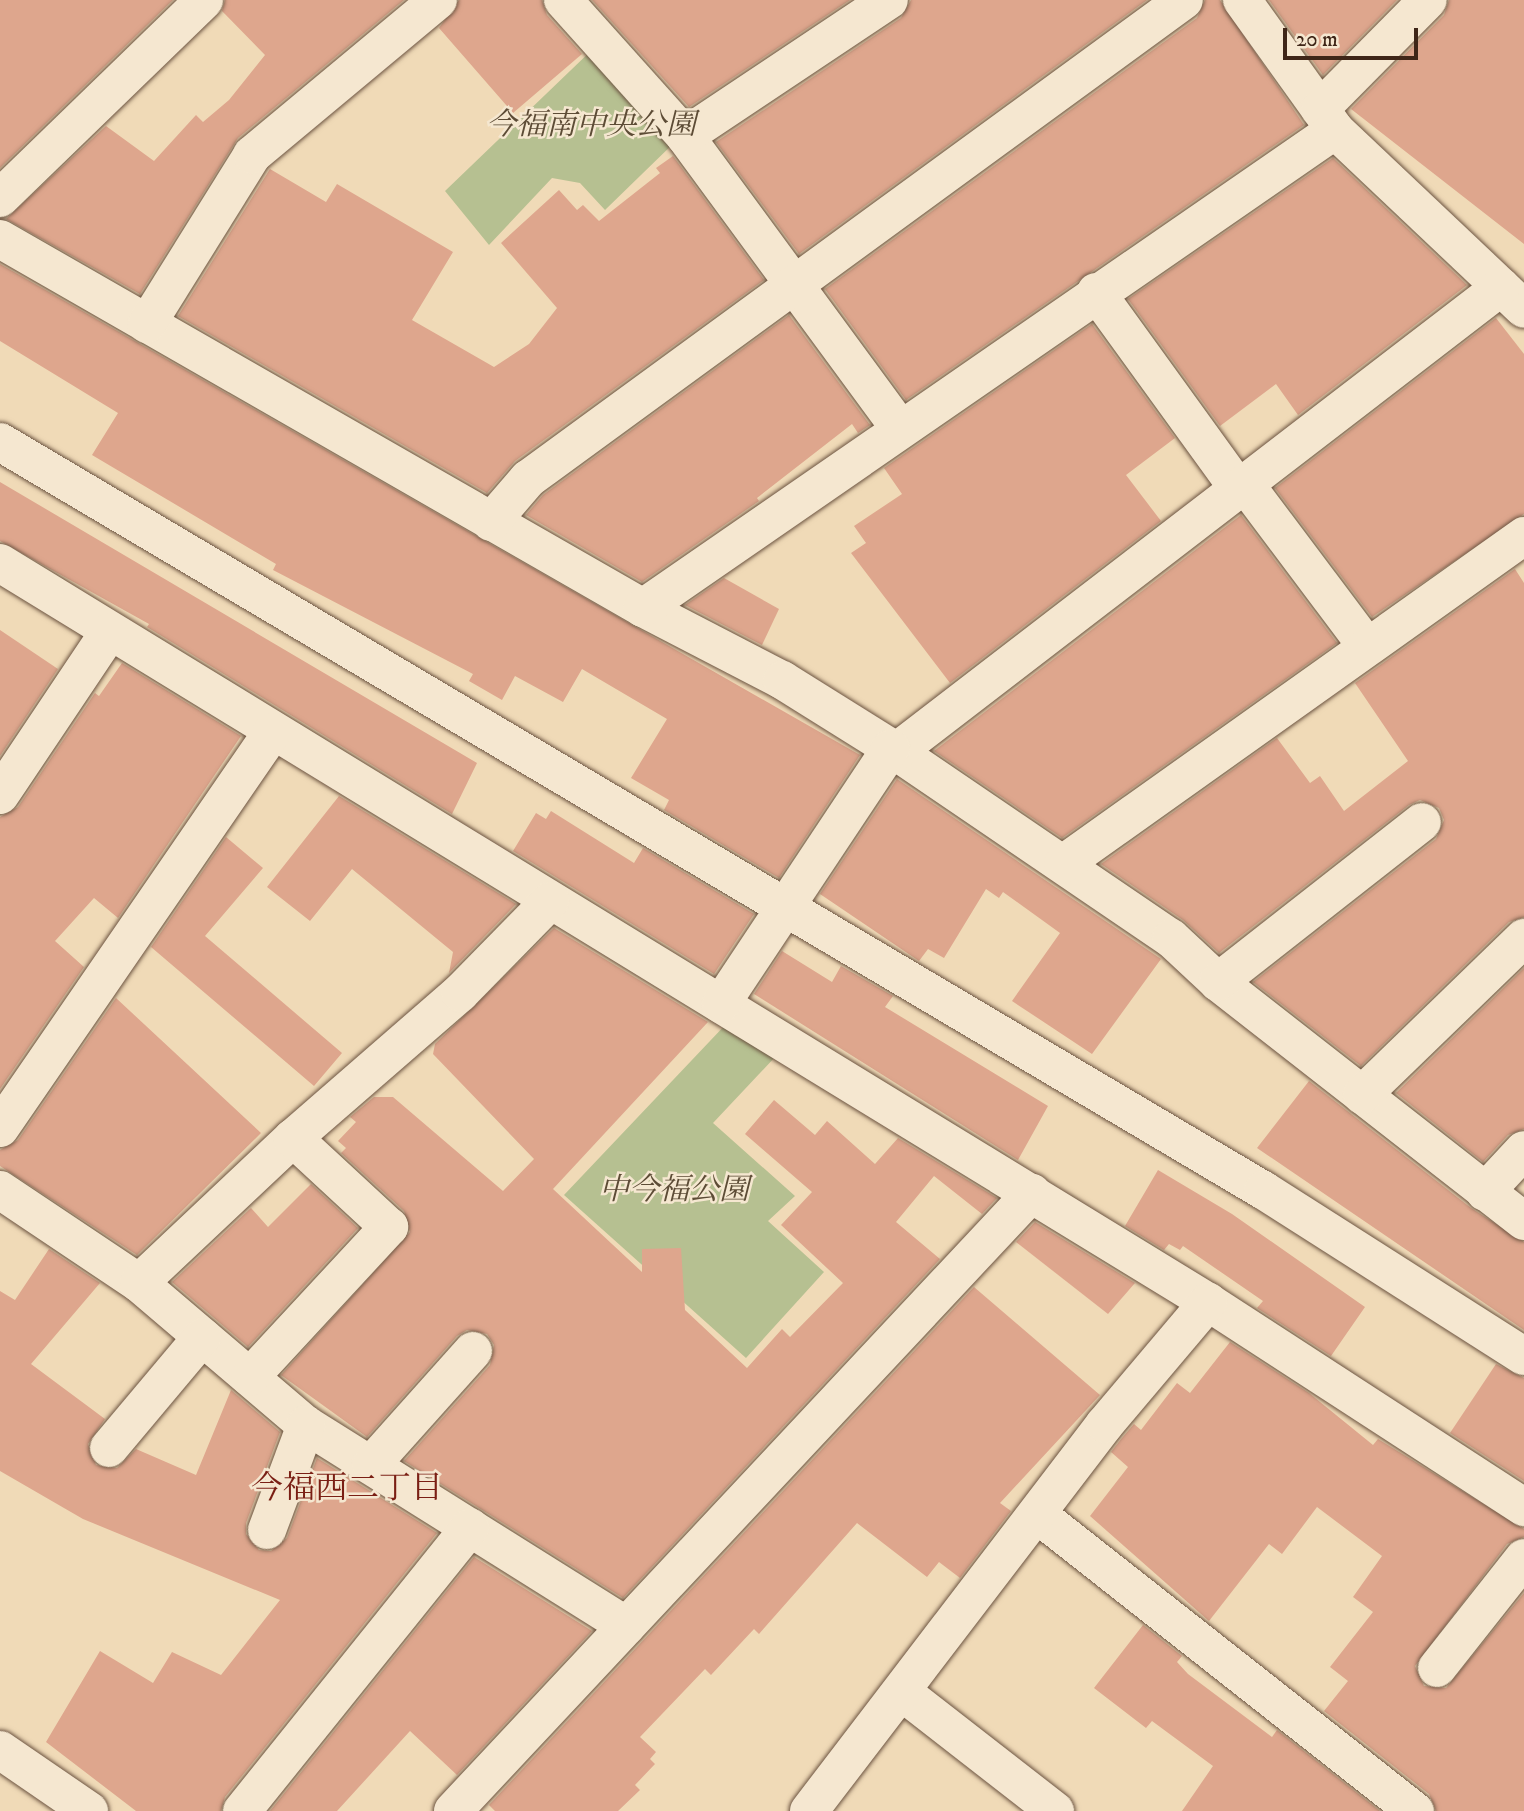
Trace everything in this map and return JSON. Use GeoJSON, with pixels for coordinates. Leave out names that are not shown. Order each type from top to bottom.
{"type":"FeatureCollection","features":[{"type":"Feature","properties":{"kind":"street"},"geometry":{"type":"LineString","coordinates":[[0,198],[204,0]]}},
{"type":"Feature","properties":{"kind":"street"},"geometry":{"type":"LineString","coordinates":[[147,324],[252,155],[438,0]]}},
{"type":"Feature","properties":{"kind":"street"},"geometry":{"type":"LineString","coordinates":[[563,0],[685,136],[797,284],[900,429]]}},
{"type":"Feature","properties":{"kind":"street"},"geometry":{"type":"LineString","coordinates":[[685,136],[889,0]]}},
{"type":"Feature","properties":{"kind":"street"},"geometry":{"type":"LineString","coordinates":[[491,522],[528,479],[1184,0]]}},
{"type":"Feature","properties":{"kind":"street"},"geometry":{"type":"LineString","coordinates":[[721,1004],[893,750],[1242,486],[1513,298],[1328,119],[1242,0]]}},
{"type":"Feature","properties":{"kind":"street"},"geometry":{"type":"LineString","coordinates":[[643,608],[1096,292],[1328,119],[1428,0]]}},
{"type":"Feature","properties":{"kind":"street"},"geometry":{"type":"LineString","coordinates":[[0,239],[643,608],[782,680],[893,750],[1171,938],[1218,982],[1524,1221]]}},
{"type":"Feature","properties":{"kind":"street"},"geometry":{"type":"LineString","coordinates":[[1096,292],[1365,644]]}},
{"type":"Feature","properties":{"kind":"street"},"geometry":{"type":"LineString","coordinates":[[0,442],[1263,1191],[1524,1356]]}},
{"type":"Feature","properties":{"kind":"street"},"geometry":{"type":"LineString","coordinates":[[1063,864],[1365,644],[1524,536]]}},
{"type":"Feature","properties":{"kind":"street"},"geometry":{"type":"LineString","coordinates":[[0,563],[272,732],[1208,1302],[1524,1507]]}},
{"type":"Feature","properties":{"kind":"street"},"geometry":{"type":"LineString","coordinates":[[0,795],[109,632]]}},
{"type":"Feature","properties":{"kind":"street"},"geometry":{"type":"LineString","coordinates":[[0,1128],[272,732]]}},
{"type":"Feature","properties":{"kind":"street"},"geometry":{"type":"LineString","coordinates":[[1218,982],[1422,822]]}},
{"type":"Feature","properties":{"kind":"street"},"geometry":{"type":"LineString","coordinates":[[139,1283],[293,1138],[460,993],[550,901]]}},
{"type":"Feature","properties":{"kind":"street"},"geometry":{"type":"LineString","coordinates":[[1362,1095],[1524,938]]}},
{"type":"Feature","properties":{"kind":"street"},"geometry":{"type":"LineString","coordinates":[[250,1377],[389,1227],[293,1138]]}},
{"type":"Feature","properties":{"kind":"street"},"geometry":{"type":"LineString","coordinates":[[1485,1192],[1524,1150]]}},
{"type":"Feature","properties":{"kind":"street"},"geometry":{"type":"LineString","coordinates":[[0,1190],[139,1283],[306,1425],[626,1626]]}},
{"type":"Feature","properties":{"kind":"street"},"geometry":{"type":"LineString","coordinates":[[453,1811],[1032,1193]]}},
{"type":"Feature","properties":{"kind":"street"},"geometry":{"type":"LineString","coordinates":[[809,1811],[1037,1514],[1208,1302]]}},
{"type":"Feature","properties":{"kind":"street"},"geometry":{"type":"LineString","coordinates":[[110,1448],[202,1337]]}},
{"type":"Feature","properties":{"kind":"street"},"geometry":{"type":"LineString","coordinates":[[371,1465],[473,1351]]}},
{"type":"Feature","properties":{"kind":"street"},"geometry":{"type":"LineString","coordinates":[[267,1530],[306,1425]]}},
{"type":"Feature","properties":{"kind":"street"},"geometry":{"type":"LineString","coordinates":[[1037,1514],[1415,1811]]}},
{"type":"Feature","properties":{"kind":"street"},"geometry":{"type":"LineString","coordinates":[[242,1811],[470,1527]]}},
{"type":"Feature","properties":{"kind":"street"},"geometry":{"type":"LineString","coordinates":[[1437,1668],[1524,1558]]}},
{"type":"Feature","properties":{"kind":"street"},"geometry":{"type":"LineString","coordinates":[[902,1692],[1055,1811]]}},
{"type":"Feature","properties":{"kind":"street"},"geometry":{"type":"LineString","coordinates":[[0,1750],[89,1811]]}},
{"type":"Feature","properties":{"kind":"green space","name":"今福南中央公園"},"geometry":{"type":"Polygon","coordinates":[[[596,46],[677,140],[605,210],[580,183],[552,178],[489,245],[445,191],[596,46]]]}},
{"type":"Feature","properties":{"kind":"green space","name":"中今福公園"},"geometry":{"type":"Polygon","coordinates":[[[728,1022],[776,1056],[713,1123],[795,1196],[768,1221],[824,1272],[746,1358],[564,1195],[728,1022]]]}},
{"type":"Feature","properties":{"kind":"building"},"geometry":{"type":"Polygon","coordinates":[[[0,0],[173,0],[0,168],[0,0]]]}},
{"type":"Feature","properties":{"kind":"building"},"geometry":{"type":"Polygon","coordinates":[[[225,0],[404,0],[238,138],[140,294],[6,219],[106,126],[154,161],[196,115],[203,122],[229,100],[265,55],[222,11],[225,0]]]}},
{"type":"Feature","properties":{"kind":"building"},"geometry":{"type":"Polygon","coordinates":[[[459,0],[542,0],[547,15],[582,54],[513,113],[439,28],[459,0]]]}},
{"type":"Feature","properties":{"kind":"building"},"geometry":{"type":"Polygon","coordinates":[[[592,0],[850,0],[689,107],[592,0]]]}},
{"type":"Feature","properties":{"kind":"building"},"geometry":{"type":"Polygon","coordinates":[[[911,0],[1147,0],[799,254],[716,142],[901,18],[911,0]]]}},
{"type":"Feature","properties":{"kind":"building"},"geometry":{"type":"Polygon","coordinates":[[[1205,0],[1220,0],[1304,125],[906,400],[825,289],[1197,18],[1205,0]]]}},
{"type":"Feature","properties":{"kind":"building"},"geometry":{"type":"Polygon","coordinates":[[[1269,0],[1397,0],[1323,75],[1269,0]]]}},
{"type":"Feature","properties":{"kind":"building"},"geometry":{"type":"Polygon","coordinates":[[[1449,0],[1524,0],[1524,244],[1351,109],[1444,15],[1449,0]]]}},
{"type":"Feature","properties":{"kind":"building"},"geometry":{"type":"Polygon","coordinates":[[[673,156],[764,280],[515,461],[487,493],[178,316],[270,169],[326,202],[337,184],[453,252],[412,320],[494,367],[529,344],[557,308],[501,243],[559,190],[577,210],[583,205],[599,221],[660,173],[656,168],[673,156]]]}},
{"type":"Feature","properties":{"kind":"building"},"geometry":{"type":"Polygon","coordinates":[[[1333,158],[1467,285],[1298,415],[1276,384],[1220,426],[1128,299],[1333,158]]]}},
{"type":"Feature","properties":{"kind":"building"},"geometry":{"type":"Polygon","coordinates":[[[0,264],[860,755],[779,878],[664,810],[669,800],[631,778],[667,719],[582,669],[563,702],[515,676],[502,700],[469,681],[473,674],[273,570],[276,564],[92,455],[118,413],[0,341],[0,264]]]}},
{"type":"Feature","properties":{"kind":"building"},"geometry":{"type":"Polygon","coordinates":[[[789,315],[870,425],[858,433],[852,424],[757,498],[759,501],[642,582],[526,515],[543,495],[789,315]]]}},
{"type":"Feature","properties":{"kind":"building"},"geometry":{"type":"Polygon","coordinates":[[[1496,318],[1524,354],[1524,514],[1372,617],[1275,488],[1496,318]]]}},
{"type":"Feature","properties":{"kind":"building"},"geometry":{"type":"Polygon","coordinates":[[[1092,324],[1175,438],[1126,475],[1161,521],[950,683],[851,553],[866,543],[854,526],[902,494],[884,468],[1092,324]]]}},
{"type":"Feature","properties":{"kind":"building"},"geometry":{"type":"Polygon","coordinates":[[[0,482],[477,763],[452,814],[147,627],[149,624],[0,541],[0,482]]]}},
{"type":"Feature","properties":{"kind":"building"},"geometry":{"type":"Polygon","coordinates":[[[1241,515],[1337,643],[1062,838],[934,751],[1241,515]]]}},
{"type":"Feature","properties":{"kind":"building"},"geometry":{"type":"Polygon","coordinates":[[[1515,569],[1524,583],[1524,917],[1509,922],[1361,1066],[1253,982],[1436,839],[1444,820],[1439,808],[1420,800],[1409,805],[1219,953],[1183,920],[1101,864],[1277,738],[1310,783],[1320,776],[1344,811],[1408,761],[1355,683],[1515,569]]]}},
{"type":"Feature","properties":{"kind":"building"},"geometry":{"type":"Polygon","coordinates":[[[724,578],[779,609],[762,645],[685,605],[724,578]]]}},
{"type":"Feature","properties":{"kind":"building"},"geometry":{"type":"Polygon","coordinates":[[[0,630],[58,669],[0,756],[0,630]]]}},
{"type":"Feature","properties":{"kind":"building"},"geometry":{"type":"Polygon","coordinates":[[[122,663],[241,736],[118,918],[94,898],[55,941],[84,967],[0,1089],[0,817],[18,807],[95,693],[99,696],[122,663]]]}},
{"type":"Feature","properties":{"kind":"building"},"geometry":{"type":"Polygon","coordinates":[[[897,779],[1161,959],[1092,1054],[1012,1001],[1060,933],[1003,892],[999,898],[986,889],[944,958],[928,949],[919,961],[820,894],[897,779]]]}},
{"type":"Feature","properties":{"kind":"building"},"geometry":{"type":"Polygon","coordinates":[[[339,796],[516,904],[449,973],[453,952],[352,869],[310,921],[267,887],[339,796]]]}},
{"type":"Feature","properties":{"kind":"building"},"geometry":{"type":"Polygon","coordinates":[[[551,811],[634,863],[643,848],[754,914],[714,974],[513,851],[536,813],[546,819],[551,811]]]}},
{"type":"Feature","properties":{"kind":"building"},"geometry":{"type":"Polygon","coordinates":[[[226,837],[263,868],[205,936],[342,1053],[314,1086],[151,947],[226,837]]]}},
{"type":"Feature","properties":{"kind":"building"},"geometry":{"type":"Polygon","coordinates":[[[554,928],[708,1022],[553,1189],[642,1272],[642,1249],[681,1248],[685,1310],[747,1368],[782,1329],[790,1337],[843,1283],[781,1225],[812,1192],[745,1134],[774,1100],[815,1135],[827,1121],[875,1164],[898,1138],[997,1198],[982,1214],[934,1176],[896,1222],[940,1259],[623,1598],[404,1461],[490,1365],[494,1345],[487,1334],[467,1330],[457,1336],[367,1437],[281,1375],[410,1232],[404,1211],[341,1153],[346,1148],[338,1141],[356,1122],[350,1117],[374,1097],[393,1097],[503,1191],[534,1159],[433,1054],[435,1044],[554,928]]]}},
{"type":"Feature","properties":{"kind":"building"},"geometry":{"type":"Polygon","coordinates":[[[782,951],[832,982],[841,966],[893,996],[885,1007],[1048,1106],[1018,1160],[754,994],[782,951]]]}},
{"type":"Feature","properties":{"kind":"building"},"geometry":{"type":"Polygon","coordinates":[[[1524,968],[1524,1129],[1508,1135],[1483,1162],[1396,1093],[1524,968]]]}},
{"type":"Feature","properties":{"kind":"building"},"geometry":{"type":"Polygon","coordinates":[[[116,998],[261,1133],[137,1255],[0,1166],[0,1150],[18,1140],[116,998]]]}},
{"type":"Feature","properties":{"kind":"building"},"geometry":{"type":"Polygon","coordinates":[[[1309,1081],[1471,1208],[1524,1242],[1524,1330],[1257,1148],[1309,1081]]]}},
{"type":"Feature","properties":{"kind":"building"},"geometry":{"type":"Polygon","coordinates":[[[1158,1170],[1232,1214],[1365,1307],[1331,1356],[1257,1308],[1263,1301],[1183,1246],[1180,1250],[1169,1244],[1164,1250],[1125,1226],[1158,1170]]]}},
{"type":"Feature","properties":{"kind":"building"},"geometry":{"type":"Polygon","coordinates":[[[311,1184],[358,1228],[248,1347],[172,1282],[251,1208],[268,1227],[311,1184]]]}},
{"type":"Feature","properties":{"kind":"building"},"geometry":{"type":"Polygon","coordinates":[[[1035,1222],[1135,1283],[1108,1314],[1016,1242],[1035,1222]]]}},
{"type":"Feature","properties":{"kind":"building"},"geometry":{"type":"Polygon","coordinates":[[[49,1249],[100,1283],[31,1364],[105,1419],[88,1444],[96,1465],[117,1468],[136,1449],[196,1475],[231,1390],[280,1432],[246,1523],[246,1534],[259,1550],[271,1551],[287,1538],[317,1458],[437,1533],[225,1797],[221,1811],[136,1811],[46,1742],[100,1651],[153,1683],[172,1652],[221,1675],[280,1600],[83,1519],[0,1471],[0,1291],[15,1300],[49,1249]]]}},
{"type":"Feature","properties":{"kind":"building"},"geometry":{"type":"Polygon","coordinates":[[[974,1287],[1100,1395],[1000,1503],[1011,1511],[960,1578],[939,1562],[927,1577],[857,1523],[759,1634],[754,1629],[711,1675],[705,1669],[640,1737],[656,1752],[650,1759],[655,1764],[635,1785],[640,1790],[618,1811],[495,1811],[489,1805],[974,1287]]]}},
{"type":"Feature","properties":{"kind":"building"},"geometry":{"type":"Polygon","coordinates":[[[1230,1342],[1309,1393],[1373,1445],[1378,1439],[1524,1529],[1524,1537],[1507,1544],[1415,1666],[1424,1686],[1446,1688],[1524,1593],[1524,1811],[1436,1811],[1429,1794],[1324,1711],[1348,1681],[1330,1667],[1373,1612],[1353,1597],[1382,1556],[1317,1507],[1282,1554],[1269,1544],[1209,1621],[1090,1516],[1128,1467],[1111,1452],[1122,1438],[1134,1424],[1141,1430],[1177,1383],[1190,1393],[1230,1342]]]}},
{"type":"Feature","properties":{"kind":"building"},"geometry":{"type":"Polygon","coordinates":[[[1496,1364],[1524,1378],[1524,1481],[1450,1433],[1496,1364]]]}},
{"type":"Feature","properties":{"kind":"building"},"geometry":{"type":"Polygon","coordinates":[[[474,1557],[592,1631],[457,1775],[410,1731],[337,1811],[270,1811],[474,1557]]]}},
{"type":"Feature","properties":{"kind":"building"},"geometry":{"type":"Polygon","coordinates":[[[1143,1625],[1182,1656],[1177,1662],[1188,1674],[1272,1737],[1277,1730],[1380,1811],[1182,1811],[1213,1766],[1152,1721],[1146,1728],[1094,1688],[1143,1625]]]}},
{"type":"Feature","properties":{"kind":"district","name":"今福西二丁目"},"geometry":{"type":"Point","coordinates":[347,1489]}}]}
